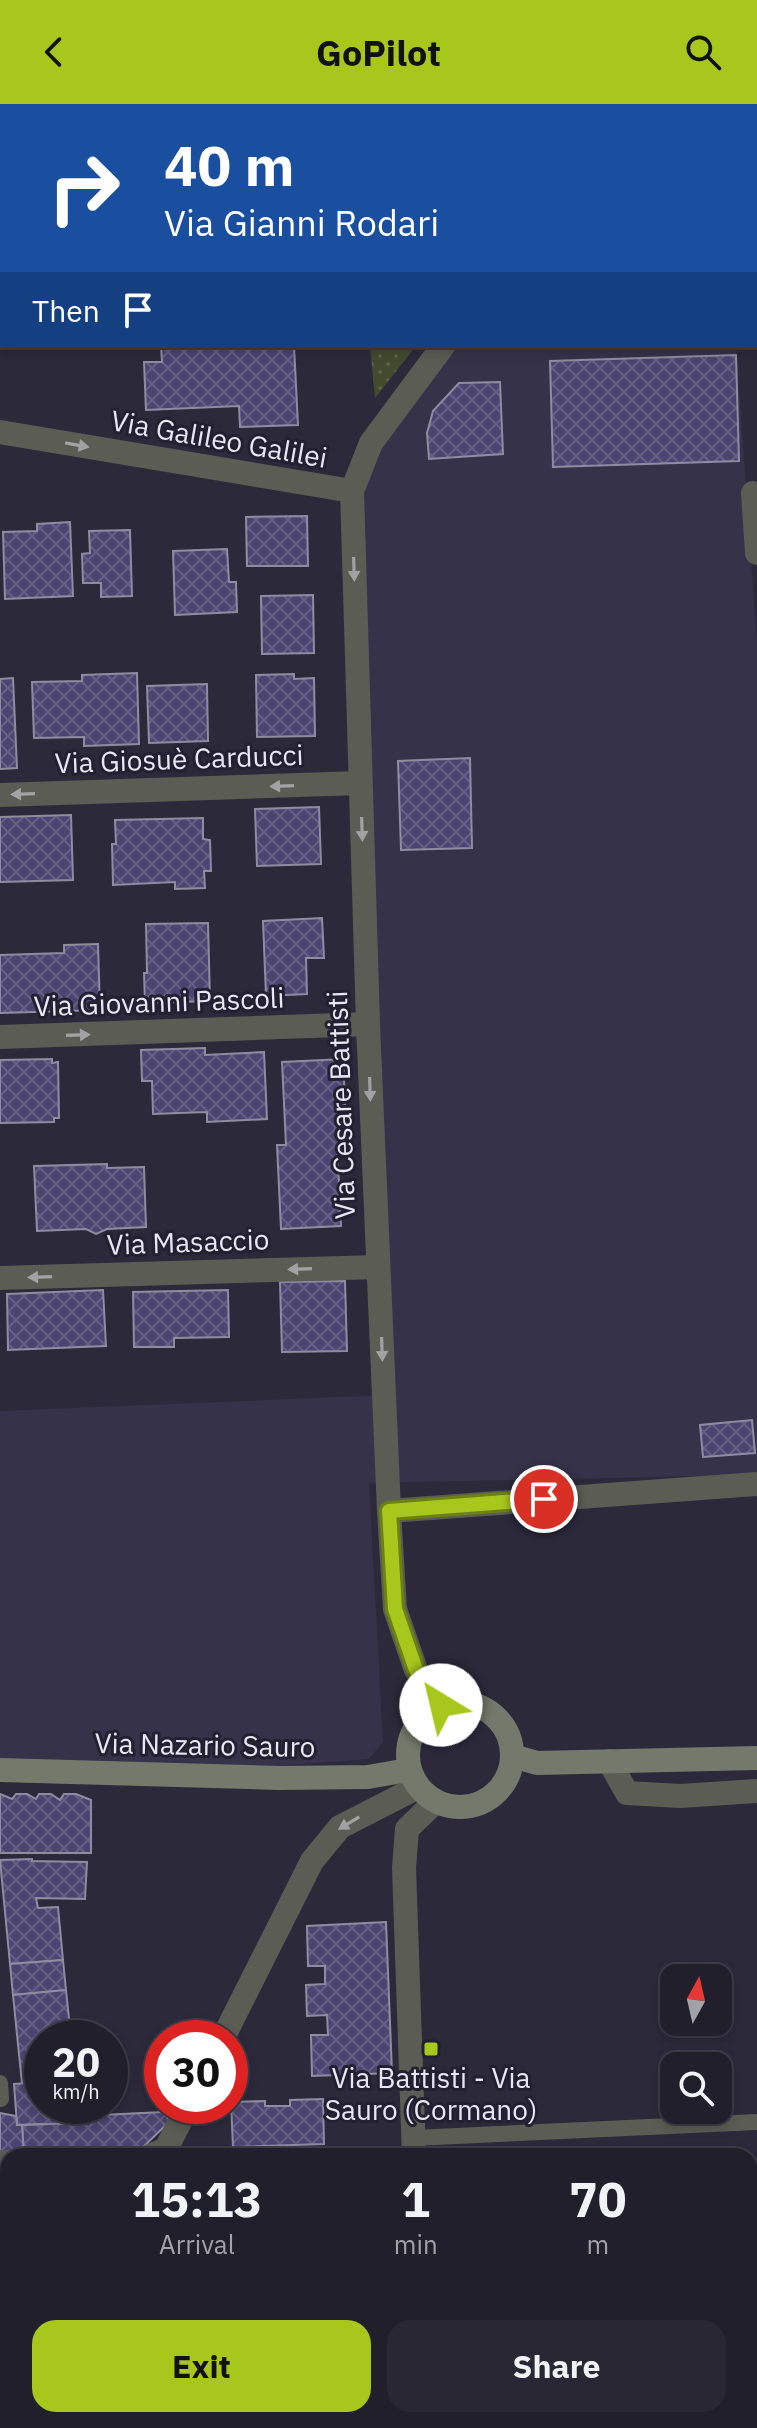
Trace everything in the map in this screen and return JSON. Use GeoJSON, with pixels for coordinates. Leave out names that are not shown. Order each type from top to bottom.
{"type":"FeatureCollection","features":[{"type":"Feature","properties":{"kind":"street","name":"Via Galileo Galilei"},"geometry":{"type":"LineString","coordinates":[[0,432],[352,491],[371,443],[442,348]]}},
{"type":"Feature","properties":{"kind":"street","name":"Via Cesare Battisti"},"geometry":{"type":"LineString","coordinates":[[352,491],[368,1024],[395,1609],[416,1670],[441,1705]]}},
{"type":"Feature","properties":{"kind":"street"},"geometry":{"type":"LineString","coordinates":[[753,493],[757,553]]}},
{"type":"Feature","properties":{"kind":"street","name":"Via Giosuè Carducci"},"geometry":{"type":"LineString","coordinates":[[0,795],[360,783]]}},
{"type":"Feature","properties":{"kind":"street","name":"Via Giovanni Pascoli"},"geometry":{"type":"LineString","coordinates":[[0,1037],[368,1024]]}},
{"type":"Feature","properties":{"kind":"street","name":"Via Masaccio"},"geometry":{"type":"LineString","coordinates":[[0,1278],[378,1267]]}},
{"type":"Feature","properties":{"kind":"street"},"geometry":{"type":"LineString","coordinates":[[389,1511],[757,1484]]}},
{"type":"Feature","properties":{"kind":"street"},"geometry":{"type":"LineString","coordinates":[[414,2147],[404,1868],[407,1829],[420,1786],[410,1737],[419,1722],[441,1705],[465,1702],[483,1707],[499,1718],[509,1734],[513,1756],[510,1774],[497,1792],[479,1805],[457,1808],[420,1786]]}},
{"type":"Feature","properties":{"kind":"street"},"geometry":{"type":"LineString","coordinates":[[513,1756],[537,1763],[757,1758]]}},
{"type":"Feature","properties":{"kind":"street"},"geometry":{"type":"LineString","coordinates":[[609,1761],[627,1793],[680,1796],[757,1791]]}},
{"type":"Feature","properties":{"kind":"street","name":"Via Nazario Sauro"},"geometry":{"type":"LineString","coordinates":[[0,1770],[278,1778],[368,1777],[420,1786]]}},
{"type":"Feature","properties":{"kind":"street"},"geometry":{"type":"LineString","coordinates":[[232,2020],[312,1861],[340,1827],[420,1786]]}},
{"type":"Feature","properties":{"kind":"street"},"geometry":{"type":"LineString","coordinates":[[167,2148],[179,2124]]}},
{"type":"Feature","properties":{"kind":"lane"},"geometry":{"type":"LineString","coordinates":[[414,2147],[757,2122]]}},
{"type":"Feature","properties":{"kind":"shaded area"},"geometry":{"type":"Polygon","coordinates":[[[446,348],[736,348],[757,644],[757,1475],[369,1483],[383,1742],[369,1759],[277,1766],[0,1765],[0,1411],[390,1395],[357,492],[376,442],[446,348]]]}},
{"type":"Feature","properties":{"kind":"green space"},"geometry":{"type":"Polygon","coordinates":[[[370,348],[414,348],[375,398],[370,348]]]}},
{"type":"Feature","properties":{"kind":"building"},"geometry":{"type":"Polygon","coordinates":[[[161,348],[294,348],[298,425],[240,427],[239,406],[146,410],[144,362],[162,362],[161,348]]]}},
{"type":"Feature","properties":{"kind":"building"},"geometry":{"type":"Polygon","coordinates":[[[736,355],[739,461],[553,467],[550,361],[736,355]]]}},
{"type":"Feature","properties":{"kind":"building"},"geometry":{"type":"Polygon","coordinates":[[[500,382],[503,454],[429,459],[427,433],[433,411],[459,383],[500,382]]]}},
{"type":"Feature","properties":{"kind":"building"},"geometry":{"type":"Polygon","coordinates":[[[307,516],[308,566],[247,566],[246,517],[307,516]]]}},
{"type":"Feature","properties":{"kind":"building"},"geometry":{"type":"Polygon","coordinates":[[[70,522],[73,596],[5,599],[3,532],[37,531],[37,524],[70,522]]]}},
{"type":"Feature","properties":{"kind":"building"},"geometry":{"type":"Polygon","coordinates":[[[130,530],[132,596],[101,597],[101,583],[83,583],[82,554],[90,553],[89,531],[130,530]]]}},
{"type":"Feature","properties":{"kind":"building"},"geometry":{"type":"Polygon","coordinates":[[[227,549],[229,582],[236,582],[237,612],[175,615],[173,551],[227,549]]]}},
{"type":"Feature","properties":{"kind":"building"},"geometry":{"type":"Polygon","coordinates":[[[313,595],[314,653],[262,654],[261,596],[313,595]]]}},
{"type":"Feature","properties":{"kind":"building"},"geometry":{"type":"Polygon","coordinates":[[[137,673],[139,744],[84,746],[84,737],[34,738],[32,682],[82,681],[82,675],[137,673]]]}},
{"type":"Feature","properties":{"kind":"building"},"geometry":{"type":"Polygon","coordinates":[[[294,674],[294,679],[314,678],[315,736],[257,737],[256,675],[294,674]]]}},
{"type":"Feature","properties":{"kind":"building"},"geometry":{"type":"Polygon","coordinates":[[[13,678],[17,768],[0,769],[0,679],[13,678]]]}},
{"type":"Feature","properties":{"kind":"building"},"geometry":{"type":"Polygon","coordinates":[[[207,684],[208,741],[149,743],[147,686],[207,684]]]}},
{"type":"Feature","properties":{"kind":"building"},"geometry":{"type":"Polygon","coordinates":[[[470,758],[472,848],[401,850],[398,761],[470,758]]]}},
{"type":"Feature","properties":{"kind":"building"},"geometry":{"type":"Polygon","coordinates":[[[319,807],[321,864],[257,866],[255,809],[319,807]]]}},
{"type":"Feature","properties":{"kind":"building"},"geometry":{"type":"Polygon","coordinates":[[[71,815],[73,880],[0,882],[0,817],[71,815]]]}},
{"type":"Feature","properties":{"kind":"building"},"geometry":{"type":"Polygon","coordinates":[[[203,818],[203,839],[210,840],[211,871],[204,871],[205,888],[175,889],[175,882],[113,885],[115,820],[203,818]]]}},
{"type":"Feature","properties":{"kind":"building"},"geometry":{"type":"Polygon","coordinates":[[[322,918],[324,958],[306,958],[307,994],[266,996],[263,921],[322,918]]]}},
{"type":"Feature","properties":{"kind":"building"},"geometry":{"type":"Polygon","coordinates":[[[208,923],[210,1001],[145,1003],[146,924],[208,923]]]}},
{"type":"Feature","properties":{"kind":"building"},"geometry":{"type":"Polygon","coordinates":[[[98,944],[100,1010],[0,1013],[0,955],[64,953],[64,945],[98,944]]]}},
{"type":"Feature","properties":{"kind":"building"},"geometry":{"type":"Polygon","coordinates":[[[205,1048],[205,1055],[264,1052],[267,1119],[207,1122],[207,1112],[153,1114],[152,1081],[142,1081],[141,1050],[205,1048]]]}},
{"type":"Feature","properties":{"kind":"building"},"geometry":{"type":"Polygon","coordinates":[[[52,1059],[52,1063],[58,1062],[59,1118],[54,1118],[54,1122],[0,1123],[0,1060],[52,1059]]]}},
{"type":"Feature","properties":{"kind":"building"},"geometry":{"type":"Polygon","coordinates":[[[343,1059],[347,1144],[337,1144],[341,1226],[281,1229],[277,1145],[286,1145],[282,1062],[343,1059]]]}},
{"type":"Feature","properties":{"kind":"building"},"geometry":{"type":"Polygon","coordinates":[[[107,1164],[107,1168],[144,1167],[146,1227],[107,1229],[96,1234],[86,1229],[37,1231],[34,1166],[107,1164]]]}},
{"type":"Feature","properties":{"kind":"building"},"geometry":{"type":"Polygon","coordinates":[[[345,1281],[347,1351],[282,1352],[280,1282],[345,1281]]]}},
{"type":"Feature","properties":{"kind":"building"},"geometry":{"type":"Polygon","coordinates":[[[103,1290],[106,1346],[8,1350],[7,1294],[103,1290]]]}},
{"type":"Feature","properties":{"kind":"building"},"geometry":{"type":"Polygon","coordinates":[[[228,1290],[229,1337],[174,1338],[174,1347],[134,1347],[133,1292],[228,1290]]]}},
{"type":"Feature","properties":{"kind":"building"},"geometry":{"type":"Polygon","coordinates":[[[752,1420],[755,1453],[703,1457],[700,1425],[752,1420]]]}},
{"type":"Feature","properties":{"kind":"building"},"geometry":{"type":"Polygon","coordinates":[[[0,1794],[12,1799],[16,1794],[27,1794],[36,1799],[39,1794],[51,1794],[60,1800],[64,1794],[76,1794],[91,1800],[91,1853],[0,1853],[0,1794]]]}},
{"type":"Feature","properties":{"kind":"building"},"geometry":{"type":"Polygon","coordinates":[[[0,1860],[87,1862],[85,1899],[36,1898],[38,1908],[58,1907],[63,1960],[10,1964],[0,1860]]]}},
{"type":"Feature","properties":{"kind":"building"},"geometry":{"type":"Polygon","coordinates":[[[386,1922],[392,2073],[312,2076],[311,2035],[328,2035],[327,2015],[307,2016],[306,1985],[325,1984],[325,1966],[308,1966],[307,1926],[386,1922]]]}},
{"type":"Feature","properties":{"kind":"building"},"geometry":{"type":"Polygon","coordinates":[[[63,1960],[66,1990],[13,1995],[10,1964],[63,1960]]]}},
{"type":"Feature","properties":{"kind":"building"},"geometry":{"type":"Polygon","coordinates":[[[66,1990],[69,2020],[24,2020],[24,2084],[22,2084],[13,1995],[66,1990]]]}},
{"type":"Feature","properties":{"kind":"building"},"geometry":{"type":"Polygon","coordinates":[[[24,2083],[24,2124],[48,2124],[17,2125],[14,2084],[24,2083]]]}},
{"type":"Feature","properties":{"kind":"building"},"geometry":{"type":"Polygon","coordinates":[[[323,2099],[324,2144],[233,2147],[232,2124],[248,2124],[248,2102],[265,2101],[265,2106],[290,2106],[290,2100],[323,2099]]]}},
{"type":"Feature","properties":{"kind":"building"},"geometry":{"type":"Polygon","coordinates":[[[0,2113],[16,2116],[17,2125],[22,2125],[23,2148],[0,2148],[0,2113]]]}},
{"type":"Feature","properties":{"kind":"building"},"geometry":{"type":"Polygon","coordinates":[[[144,2113],[144,2124],[167,2124],[142,2148],[23,2148],[22,2125],[128,2124],[128,2114],[144,2113]]]}},
{"type":"Feature","properties":{"kind":"place","name":"Via Battisti - Via Sauro (Cormano)"},"geometry":{"type":"Point","coordinates":[431,2049]}},
{"type":"Feature","properties":{"kind":"route"},"geometry":{"type":"LineString","coordinates":[[441,1705],[416,1670],[395,1609],[389,1511],[544,1499]]}}]}
